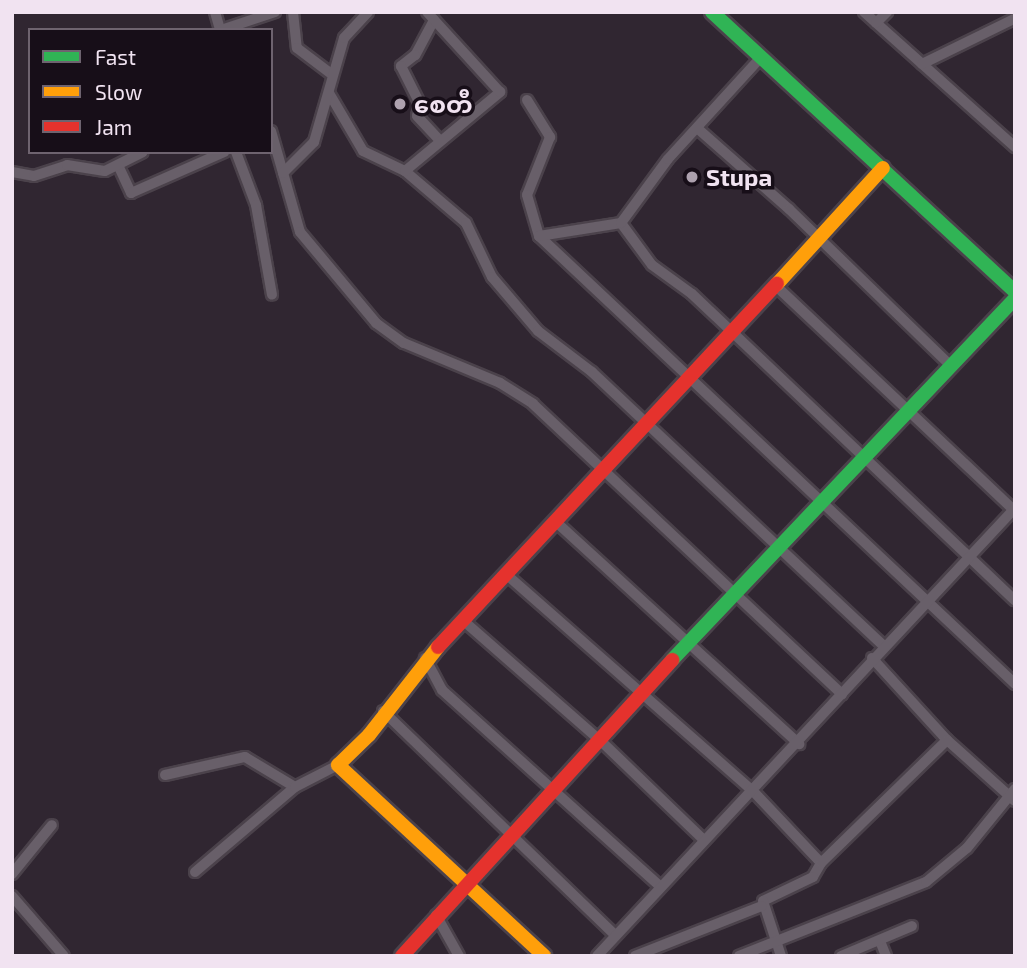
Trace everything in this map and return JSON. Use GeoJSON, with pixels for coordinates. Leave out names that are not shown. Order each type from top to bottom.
{"type":"FeatureCollection","features":[{"type":"Feature","properties":{"kind":"street"},"geometry":{"type":"LineString","coordinates":[[226,28],[275,12]]}},
{"type":"Feature","properties":{"kind":"street"},"geometry":{"type":"LineString","coordinates":[[293,12],[297,48],[330,73]]}},
{"type":"Feature","properties":{"kind":"street"},"geometry":{"type":"LineString","coordinates":[[284,173],[314,142],[329,93],[330,73],[344,38],[368,12]]}},
{"type":"Feature","properties":{"kind":"street"},"geometry":{"type":"LineString","coordinates":[[712,12],[1015,292]]}},
{"type":"Feature","properties":{"kind":"street"},"geometry":{"type":"LineString","coordinates":[[864,12],[1015,147]]}},
{"type":"Feature","properties":{"kind":"street"},"geometry":{"type":"LineString","coordinates":[[876,23],[887,12]]}},
{"type":"Feature","properties":{"kind":"street"},"geometry":{"type":"LineString","coordinates":[[922,64],[1014,19],[1011,12]]}},
{"type":"Feature","properties":{"kind":"street"},"geometry":{"type":"LineString","coordinates":[[405,171],[500,92],[430,16],[415,55],[401,66],[420,104],[417,116],[440,141]]}},
{"type":"Feature","properties":{"kind":"street"},"geometry":{"type":"LineString","coordinates":[[539,236],[621,223],[697,128],[761,57]]}},
{"type":"Feature","properties":{"kind":"street"},"geometry":{"type":"LineString","coordinates":[[329,93],[363,151],[405,171],[466,223],[492,277],[538,331],[646,423],[775,549],[884,646]]}},
{"type":"Feature","properties":{"kind":"street"},"geometry":{"type":"LineString","coordinates":[[527,100],[550,137],[527,195],[539,236],[637,334],[690,375],[1015,684]]}},
{"type":"Feature","properties":{"kind":"street"},"geometry":{"type":"LineString","coordinates":[[697,128],[820,238],[948,363]]}},
{"type":"Feature","properties":{"kind":"street"},"geometry":{"type":"LineString","coordinates":[[273,136],[300,232],[376,323],[404,343],[500,383],[533,404],[601,473],[842,694]]}},
{"type":"Feature","properties":{"kind":"street"},"geometry":{"type":"LineString","coordinates":[[12,172],[34,176],[67,165],[96,171],[118,165],[139,154]]}},
{"type":"Feature","properties":{"kind":"street"},"geometry":{"type":"LineString","coordinates":[[118,165],[131,193],[219,154]]}},
{"type":"Feature","properties":{"kind":"street"},"geometry":{"type":"LineString","coordinates":[[237,154],[256,205],[272,295]]}},
{"type":"Feature","properties":{"kind":"street"},"geometry":{"type":"LineString","coordinates":[[195,872],[295,787],[338,765],[369,735],[383,711],[425,658],[466,623],[555,521],[883,168]]}},
{"type":"Feature","properties":{"kind":"street"},"geometry":{"type":"LineString","coordinates":[[621,223],[652,265],[864,454],[1015,600]]}},
{"type":"Feature","properties":{"kind":"street"},"geometry":{"type":"LineString","coordinates":[[597,956],[703,839],[799,744],[872,658],[1014,510],[775,285]]}},
{"type":"Feature","properties":{"kind":"street"},"geometry":{"type":"LineString","coordinates":[[402,956],[436,915],[643,696],[733,593],[948,363],[1015,299]]}},
{"type":"Feature","properties":{"kind":"street"},"geometry":{"type":"LineString","coordinates":[[555,521],[688,646],[799,744]]}},
{"type":"Feature","properties":{"kind":"street"},"geometry":{"type":"LineString","coordinates":[[507,575],[752,790],[821,863]]}},
{"type":"Feature","properties":{"kind":"street"},"geometry":{"type":"LineString","coordinates":[[466,623],[601,741],[703,839]]}},
{"type":"Feature","properties":{"kind":"street"},"geometry":{"type":"LineString","coordinates":[[425,658],[442,690],[660,886]]}},
{"type":"Feature","properties":{"kind":"street"},"geometry":{"type":"LineString","coordinates":[[739,956],[926,882],[967,848],[1014,796],[947,740],[872,658]]}},
{"type":"Feature","properties":{"kind":"street"},"geometry":{"type":"LineString","coordinates":[[383,711],[615,935]]}},
{"type":"Feature","properties":{"kind":"street"},"geometry":{"type":"LineString","coordinates":[[635,956],[762,906],[768,897],[818,873],[821,863],[947,740]]}},
{"type":"Feature","properties":{"kind":"street"},"geometry":{"type":"LineString","coordinates":[[164,775],[245,757],[295,787]]}},
{"type":"Feature","properties":{"kind":"street"},"geometry":{"type":"LineString","coordinates":[[338,765],[470,882],[537,954]]}},
{"type":"Feature","properties":{"kind":"street"},"geometry":{"type":"LineString","coordinates":[[12,874],[52,825]]}},
{"type":"Feature","properties":{"kind":"street"},"geometry":{"type":"LineString","coordinates":[[12,895],[64,956]]}},
{"type":"Feature","properties":{"kind":"street"},"geometry":{"type":"LineString","coordinates":[[762,906],[781,956]]}},
{"type":"Feature","properties":{"kind":"street"},"geometry":{"type":"LineString","coordinates":[[436,915],[459,956]]}},
{"type":"Feature","properties":{"kind":"street"},"geometry":{"type":"LineString","coordinates":[[841,956],[880,942],[912,926]]}},
{"type":"Feature","properties":{"kind":"street"},"geometry":{"type":"LineString","coordinates":[[880,942],[886,956]]}},
{"type":"Feature","properties":{"kind":"street"},"geometry":{"type":"LineString","coordinates":[[671,944],[675,956]]}},
{"type":"Feature","properties":{"kind":"traffic: fast"},"geometry":{"type":"LineString","coordinates":[[712,12],[1015,292]]}},
{"type":"Feature","properties":{"kind":"traffic: fast"},"geometry":{"type":"LineString","coordinates":[[672,660],[1015,299]]}},
{"type":"Feature","properties":{"kind":"traffic: slow"},"geometry":{"type":"LineString","coordinates":[[777,284],[883,168]]}},
{"type":"Feature","properties":{"kind":"traffic: slow"},"geometry":{"type":"LineString","coordinates":[[438,647],[369,735],[338,765],[544,956]]}},
{"type":"Feature","properties":{"kind":"traffic: jam"},"geometry":{"type":"LineString","coordinates":[[438,647],[777,284]]}},
{"type":"Feature","properties":{"kind":"traffic: jam"},"geometry":{"type":"LineString","coordinates":[[402,956],[672,660]]}},
{"type":"Feature","properties":{"kind":"place","name":"စေတီ"},"geometry":{"type":"Point","coordinates":[400,104]}},
{"type":"Feature","properties":{"kind":"place","name":"Stupa"},"geometry":{"type":"Point","coordinates":[692,177]}}]}
